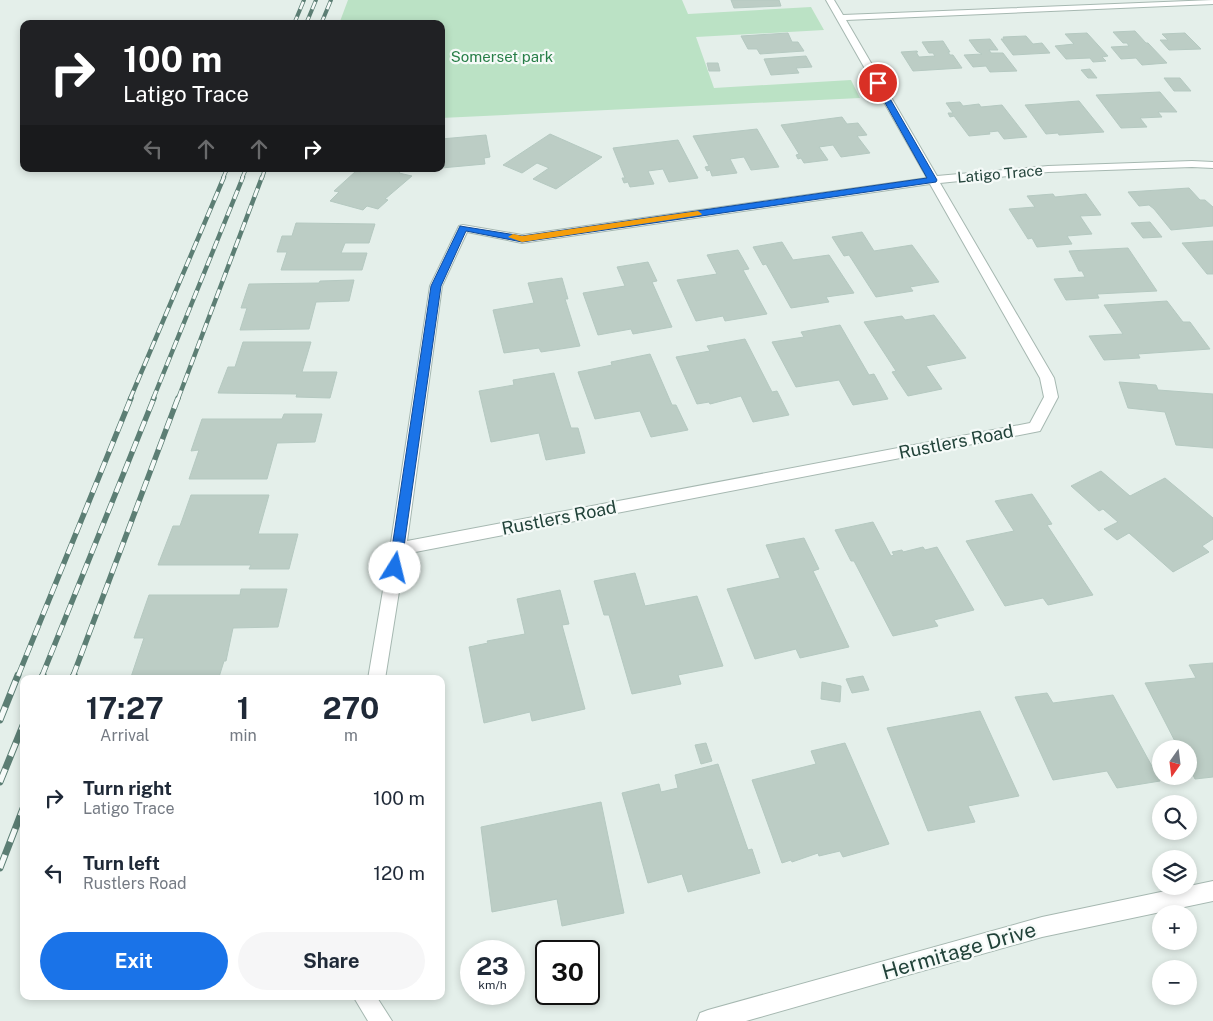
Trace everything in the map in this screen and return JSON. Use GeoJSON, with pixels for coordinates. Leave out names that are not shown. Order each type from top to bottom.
{"type":"FeatureCollection","features":[{"type":"Feature","properties":{"kind":"street","name":"Rustlers Road"},"geometry":{"type":"LineString","coordinates":[[398,549],[1035,427],[1051,397],[1047,378],[830,0]]}},
{"type":"Feature","properties":{"kind":"street"},"geometry":{"type":"LineString","coordinates":[[841,18],[1213,1]]}},
{"type":"Feature","properties":{"kind":"street","name":"Latigo Trace"},"geometry":{"type":"LineString","coordinates":[[398,549],[436,286],[463,228],[522,239],[933,180],[1048,169],[1192,164],[1213,166]]}},
{"type":"Feature","properties":{"kind":"street"},"geometry":{"type":"LineString","coordinates":[[377,675],[398,549]]}},
{"type":"Feature","properties":{"kind":"street","name":"Hermitage Drive"},"geometry":{"type":"LineString","coordinates":[[708,1021],[1042,928],[1213,891]]}},
{"type":"Feature","properties":{"kind":"street"},"geometry":{"type":"LineString","coordinates":[[366,1000],[381,1021]]}},
{"type":"Feature","properties":{"kind":"green space","name":"Somerset park"},"geometry":{"type":"Polygon","coordinates":[[[348,0],[682,0],[688,14],[811,7],[824,30],[696,37],[714,88],[851,80],[860,98],[445,118],[445,20],[340,20],[348,0]]]}},
{"type":"Feature","properties":{"kind":"building"},"geometry":{"type":"Polygon","coordinates":[[[731,0],[779,0],[781,6],[734,8],[731,0]]]}},
{"type":"Feature","properties":{"kind":"building"},"geometry":{"type":"Polygon","coordinates":[[[1135,31],[1167,63],[1142,65],[1136,58],[1121,59],[1111,47],[1129,46],[1127,43],[1123,43],[1113,32],[1135,31]]]}},
{"type":"Feature","properties":{"kind":"building"},"geometry":{"type":"Polygon","coordinates":[[[788,33],[792,42],[798,42],[804,51],[760,54],[757,49],[748,49],[741,36],[788,33]]]}},
{"type":"Feature","properties":{"kind":"building"},"geometry":{"type":"Polygon","coordinates":[[[1087,33],[1108,56],[1102,57],[1106,61],[1093,62],[1090,58],[1066,59],[1055,46],[1074,44],[1065,34],[1087,33]]]}},
{"type":"Feature","properties":{"kind":"building"},"geometry":{"type":"Polygon","coordinates":[[[1185,33],[1201,49],[1169,50],[1160,40],[1168,40],[1162,34],[1185,33]]]}},
{"type":"Feature","properties":{"kind":"building"},"geometry":{"type":"Polygon","coordinates":[[[1026,36],[1033,44],[1042,43],[1050,53],[1013,55],[1001,39],[1004,39],[1003,37],[1026,36]]]}},
{"type":"Feature","properties":{"kind":"building"},"geometry":{"type":"Polygon","coordinates":[[[990,39],[998,50],[989,50],[991,53],[1003,53],[1017,71],[990,72],[986,66],[973,67],[964,55],[982,54],[977,51],[969,40],[990,39]]]}},
{"type":"Feature","properties":{"kind":"building"},"geometry":{"type":"Polygon","coordinates":[[[943,41],[950,55],[953,55],[962,68],[913,71],[901,52],[917,51],[919,57],[935,56],[933,53],[929,53],[922,42],[943,41]]]}},
{"type":"Feature","properties":{"kind":"building"},"geometry":{"type":"Polygon","coordinates":[[[806,56],[812,67],[796,68],[799,73],[771,75],[764,59],[806,56]]]}},
{"type":"Feature","properties":{"kind":"building"},"geometry":{"type":"Polygon","coordinates":[[[707,63],[718,63],[720,71],[709,71],[707,63]]]}},
{"type":"Feature","properties":{"kind":"building"},"geometry":{"type":"Polygon","coordinates":[[[1090,69],[1097,78],[1088,78],[1081,70],[1090,69]]]}},
{"type":"Feature","properties":{"kind":"building"},"geometry":{"type":"Polygon","coordinates":[[[1164,78],[1180,78],[1191,91],[1174,91],[1164,78]]]}},
{"type":"Feature","properties":{"kind":"building"},"geometry":{"type":"Polygon","coordinates":[[[1160,92],[1177,112],[1158,112],[1162,117],[1140,118],[1147,127],[1121,128],[1096,95],[1160,92]]]}},
{"type":"Feature","properties":{"kind":"building"},"geometry":{"type":"Polygon","coordinates":[[[1079,101],[1104,132],[1046,134],[1025,105],[1079,101]]]}},
{"type":"Feature","properties":{"kind":"building"},"geometry":{"type":"Polygon","coordinates":[[[960,102],[963,106],[979,104],[981,107],[1002,105],[1027,137],[1004,139],[998,131],[989,132],[990,134],[969,136],[954,116],[950,117],[948,113],[953,113],[946,103],[960,102]]]}},
{"type":"Feature","properties":{"kind":"building"},"geometry":{"type":"Polygon","coordinates":[[[842,117],[847,124],[858,123],[867,135],[857,136],[870,153],[841,157],[833,145],[819,147],[828,160],[804,163],[801,158],[798,159],[796,155],[799,154],[781,125],[842,117]]]}},
{"type":"Feature","properties":{"kind":"building"},"geometry":{"type":"Polygon","coordinates":[[[757,129],[779,167],[751,170],[744,157],[730,159],[737,173],[712,176],[710,170],[707,171],[705,167],[709,166],[693,136],[757,129]]]}},
{"type":"Feature","properties":{"kind":"building"},"geometry":{"type":"Polygon","coordinates":[[[550,134],[602,157],[556,189],[533,179],[549,168],[537,163],[522,173],[503,165],[550,134]]]}},
{"type":"Feature","properties":{"kind":"building"},"geometry":{"type":"Polygon","coordinates":[[[486,135],[490,157],[484,158],[485,164],[445,168],[445,139],[486,135]]]}},
{"type":"Feature","properties":{"kind":"building"},"geometry":{"type":"Polygon","coordinates":[[[678,140],[698,178],[669,182],[663,169],[648,171],[654,184],[630,187],[628,182],[624,183],[622,178],[625,178],[613,148],[678,140]]]}},
{"type":"Feature","properties":{"kind":"building"},"geometry":{"type":"Polygon","coordinates":[[[355,172],[400,172],[412,176],[385,199],[388,200],[378,209],[367,206],[363,210],[330,201],[339,192],[334,191],[355,172]]]}},
{"type":"Feature","properties":{"kind":"building"},"geometry":{"type":"Polygon","coordinates":[[[1189,188],[1200,200],[1205,200],[1213,207],[1213,226],[1171,230],[1154,209],[1149,205],[1139,206],[1128,192],[1189,188]]]}},
{"type":"Feature","properties":{"kind":"building"},"geometry":{"type":"Polygon","coordinates":[[[1053,194],[1055,197],[1086,194],[1101,215],[1080,216],[1092,234],[1067,236],[1072,244],[1037,247],[1032,238],[1028,239],[1009,209],[1035,207],[1027,196],[1053,194]]]}},
{"type":"Feature","properties":{"kind":"building"},"geometry":{"type":"Polygon","coordinates":[[[1150,222],[1162,237],[1143,238],[1131,223],[1150,222]]]}},
{"type":"Feature","properties":{"kind":"building"},"geometry":{"type":"Polygon","coordinates":[[[296,223],[375,224],[369,243],[345,243],[341,253],[367,253],[362,270],[281,270],[287,252],[277,252],[282,236],[292,236],[296,223]]]}},
{"type":"Feature","properties":{"kind":"building"},"geometry":{"type":"Polygon","coordinates":[[[862,232],[874,251],[912,245],[939,282],[910,287],[913,291],[876,297],[849,255],[844,256],[832,237],[862,232]]]}},
{"type":"Feature","properties":{"kind":"building"},"geometry":{"type":"Polygon","coordinates":[[[1213,241],[1213,274],[1207,274],[1182,243],[1213,241]]]}},
{"type":"Feature","properties":{"kind":"building"},"geometry":{"type":"Polygon","coordinates":[[[782,242],[793,260],[829,255],[854,293],[826,297],[829,302],[791,308],[766,264],[763,265],[753,247],[782,242]]]}},
{"type":"Feature","properties":{"kind":"building"},"geometry":{"type":"Polygon","coordinates":[[[1128,248],[1157,291],[1097,294],[1099,298],[1066,300],[1054,279],[1085,277],[1082,271],[1079,271],[1069,251],[1128,248]]]}},
{"type":"Feature","properties":{"kind":"building"},"geometry":{"type":"Polygon","coordinates":[[[738,250],[749,269],[743,270],[767,314],[725,321],[723,316],[696,321],[677,280],[717,274],[707,255],[738,250]]]}},
{"type":"Feature","properties":{"kind":"building"},"geometry":{"type":"Polygon","coordinates":[[[648,262],[657,281],[652,282],[672,327],[633,334],[631,329],[598,335],[583,293],[625,286],[617,267],[648,262]]]}},
{"type":"Feature","properties":{"kind":"building"},"geometry":{"type":"Polygon","coordinates":[[[562,278],[568,299],[565,299],[580,346],[541,352],[539,348],[504,353],[493,310],[534,303],[528,283],[562,278]]]}},
{"type":"Feature","properties":{"kind":"building"},"geometry":{"type":"Polygon","coordinates":[[[354,280],[349,301],[316,302],[309,329],[240,330],[247,308],[241,308],[249,284],[319,283],[320,281],[354,280]]]}},
{"type":"Feature","properties":{"kind":"building"},"geometry":{"type":"Polygon","coordinates":[[[1167,301],[1183,322],[1190,322],[1210,349],[1138,354],[1140,358],[1104,360],[1089,336],[1123,334],[1104,305],[1167,301]]]}},
{"type":"Feature","properties":{"kind":"building"},"geometry":{"type":"Polygon","coordinates":[[[934,315],[966,358],[926,366],[942,389],[908,396],[892,372],[896,371],[864,322],[902,316],[905,320],[934,315]]]}},
{"type":"Feature","properties":{"kind":"building"},"geometry":{"type":"Polygon","coordinates":[[[840,325],[869,375],[874,374],[888,399],[853,405],[839,380],[796,387],[772,342],[804,337],[801,332],[840,325]]]}},
{"type":"Feature","properties":{"kind":"building"},"geometry":{"type":"Polygon","coordinates":[[[745,339],[772,392],[777,391],[789,415],[753,422],[741,396],[710,404],[709,402],[697,404],[676,357],[710,351],[707,346],[745,339]]]}},
{"type":"Feature","properties":{"kind":"building"},"geometry":{"type":"Polygon","coordinates":[[[243,342],[311,342],[302,372],[337,372],[330,398],[296,397],[297,394],[218,393],[228,367],[235,367],[243,342]]]}},
{"type":"Feature","properties":{"kind":"building"},"geometry":{"type":"Polygon","coordinates":[[[650,354],[672,405],[676,405],[688,430],[651,437],[640,411],[595,419],[578,372],[612,365],[611,362],[650,354]]]}},
{"type":"Feature","properties":{"kind":"building"},"geometry":{"type":"Polygon","coordinates":[[[554,373],[571,428],[578,428],[585,453],[546,460],[539,433],[491,442],[479,391],[514,385],[513,380],[554,373]]]}},
{"type":"Feature","properties":{"kind":"building"},"geometry":{"type":"Polygon","coordinates":[[[1119,382],[1156,385],[1158,390],[1213,394],[1213,448],[1176,445],[1165,412],[1128,408],[1119,382]]]}},
{"type":"Feature","properties":{"kind":"building"},"geometry":{"type":"Polygon","coordinates":[[[284,414],[322,414],[315,442],[277,443],[267,479],[189,479],[199,450],[191,451],[202,419],[282,419],[284,414]]]}},
{"type":"Feature","properties":{"kind":"building"},"geometry":{"type":"Polygon","coordinates":[[[1101,471],[1130,496],[1165,478],[1213,518],[1213,539],[1202,546],[1209,552],[1173,572],[1129,533],[1117,540],[1104,529],[1118,522],[1103,509],[1099,511],[1071,486],[1101,471]]]}},
{"type":"Feature","properties":{"kind":"building"},"geometry":{"type":"Polygon","coordinates":[[[1032,494],[1052,524],[1047,525],[1093,595],[1048,605],[1043,598],[1005,606],[966,541],[1014,531],[995,501],[1032,494]]]}},
{"type":"Feature","properties":{"kind":"building"},"geometry":{"type":"Polygon","coordinates":[[[191,495],[269,495],[258,534],[298,534],[289,569],[249,569],[251,565],[158,565],[173,526],[180,526],[191,495]]]}},
{"type":"Feature","properties":{"kind":"building"},"geometry":{"type":"Polygon","coordinates":[[[873,522],[891,556],[894,555],[892,552],[902,550],[903,552],[923,547],[925,550],[937,547],[974,610],[934,620],[938,626],[893,636],[854,561],[851,561],[835,530],[873,522]]]}},
{"type":"Feature","properties":{"kind":"building"},"geometry":{"type":"Polygon","coordinates":[[[804,538],[819,569],[813,571],[849,647],[800,658],[796,649],[755,659],[727,589],[780,578],[766,545],[804,538]]]}},
{"type":"Feature","properties":{"kind":"building"},"geometry":{"type":"Polygon","coordinates":[[[635,573],[645,606],[697,596],[723,666],[678,675],[681,684],[632,694],[609,615],[604,615],[594,581],[635,573]]]}},
{"type":"Feature","properties":{"kind":"building"},"geometry":{"type":"Polygon","coordinates":[[[241,589],[287,589],[278,627],[233,628],[226,661],[224,661],[220,675],[132,675],[144,638],[134,638],[149,595],[240,595],[241,589]]]}},
{"type":"Feature","properties":{"kind":"building"},"geometry":{"type":"Polygon","coordinates":[[[560,590],[569,624],[562,625],[585,709],[532,721],[530,712],[484,723],[469,647],[488,643],[487,641],[525,634],[517,599],[560,590]]]}},
{"type":"Feature","properties":{"kind":"building"},"geometry":{"type":"Polygon","coordinates":[[[1213,663],[1213,777],[1198,779],[1198,740],[1174,740],[1145,683],[1196,678],[1189,665],[1213,663]]]}},
{"type":"Feature","properties":{"kind":"building"},"geometry":{"type":"Polygon","coordinates":[[[863,676],[869,690],[852,693],[846,679],[863,676]]]}},
{"type":"Feature","properties":{"kind":"building"},"geometry":{"type":"Polygon","coordinates":[[[822,682],[841,686],[840,702],[821,699],[822,682]]]}},
{"type":"Feature","properties":{"kind":"building"},"geometry":{"type":"Polygon","coordinates":[[[1047,693],[1053,703],[1113,695],[1152,766],[1152,782],[1117,788],[1107,771],[1053,780],[1015,697],[1047,693]]]}},
{"type":"Feature","properties":{"kind":"building"},"geometry":{"type":"Polygon","coordinates":[[[980,711],[1019,796],[968,806],[975,822],[928,831],[887,728],[980,711]]]}},
{"type":"Feature","properties":{"kind":"building"},"geometry":{"type":"Polygon","coordinates":[[[706,743],[712,761],[701,764],[695,745],[706,743]]]}},
{"type":"Feature","properties":{"kind":"building"},"geometry":{"type":"Polygon","coordinates":[[[845,743],[889,844],[843,857],[840,851],[819,856],[818,853],[792,862],[791,860],[782,863],[752,780],[816,764],[811,751],[845,743]]]}},
{"type":"Feature","properties":{"kind":"building"},"geometry":{"type":"Polygon","coordinates":[[[718,764],[748,850],[752,849],[760,873],[688,892],[682,874],[648,883],[622,793],[659,784],[661,792],[678,788],[675,775],[718,764]]]}},
{"type":"Feature","properties":{"kind":"building"},"geometry":{"type":"Polygon","coordinates":[[[601,802],[624,913],[562,926],[557,899],[492,912],[481,827],[601,802]]]}},
{"type":"Feature","properties":{"kind":"railway"},"geometry":{"type":"LineString","coordinates":[[296,20],[304,0]]}},
{"type":"Feature","properties":{"kind":"railway"},"geometry":{"type":"LineString","coordinates":[[308,20],[316,0]]}},
{"type":"Feature","properties":{"kind":"railway"},"geometry":{"type":"LineString","coordinates":[[323,20],[331,0]]}},
{"type":"Feature","properties":{"kind":"railway"},"geometry":{"type":"LineString","coordinates":[[223,178],[226,172]]}},
{"type":"Feature","properties":{"kind":"railway"},"geometry":{"type":"LineString","coordinates":[[242,178],[245,172]]}},
{"type":"Feature","properties":{"kind":"railway"},"geometry":{"type":"LineString","coordinates":[[262,178],[264,172]]}},
{"type":"Feature","properties":{"kind":"railway"},"geometry":{"type":"LineString","coordinates":[[130,399],[224,177]]}},
{"type":"Feature","properties":{"kind":"railway"},"geometry":{"type":"LineString","coordinates":[[153,399],[243,177]]}},
{"type":"Feature","properties":{"kind":"railway"},"geometry":{"type":"LineString","coordinates":[[178,399],[262,177]]}},
{"type":"Feature","properties":{"kind":"railway"},"geometry":{"type":"LineString","coordinates":[[18,676],[131,398]]}},
{"type":"Feature","properties":{"kind":"railway"},"geometry":{"type":"LineString","coordinates":[[42,675],[154,398]]}},
{"type":"Feature","properties":{"kind":"railway"},"geometry":{"type":"LineString","coordinates":[[73,675],[178,398]]}},
{"type":"Feature","properties":{"kind":"railway"},"geometry":{"type":"LineString","coordinates":[[0,720],[18,675]]}},
{"type":"Feature","properties":{"kind":"railway"},"geometry":{"type":"LineString","coordinates":[[0,782],[20,733]]}},
{"type":"Feature","properties":{"kind":"railway"},"geometry":{"type":"LineString","coordinates":[[0,868],[20,816]]}},
{"type":"Feature","properties":{"kind":"slow traffic"},"geometry":{"type":"LineString","coordinates":[[513,237],[522,239],[698,214]]}},
{"type":"Feature","properties":{"kind":"route"},"geometry":{"type":"LineString","coordinates":[[395,568],[436,286],[463,228],[522,239],[933,180],[878,83]]}}]}
